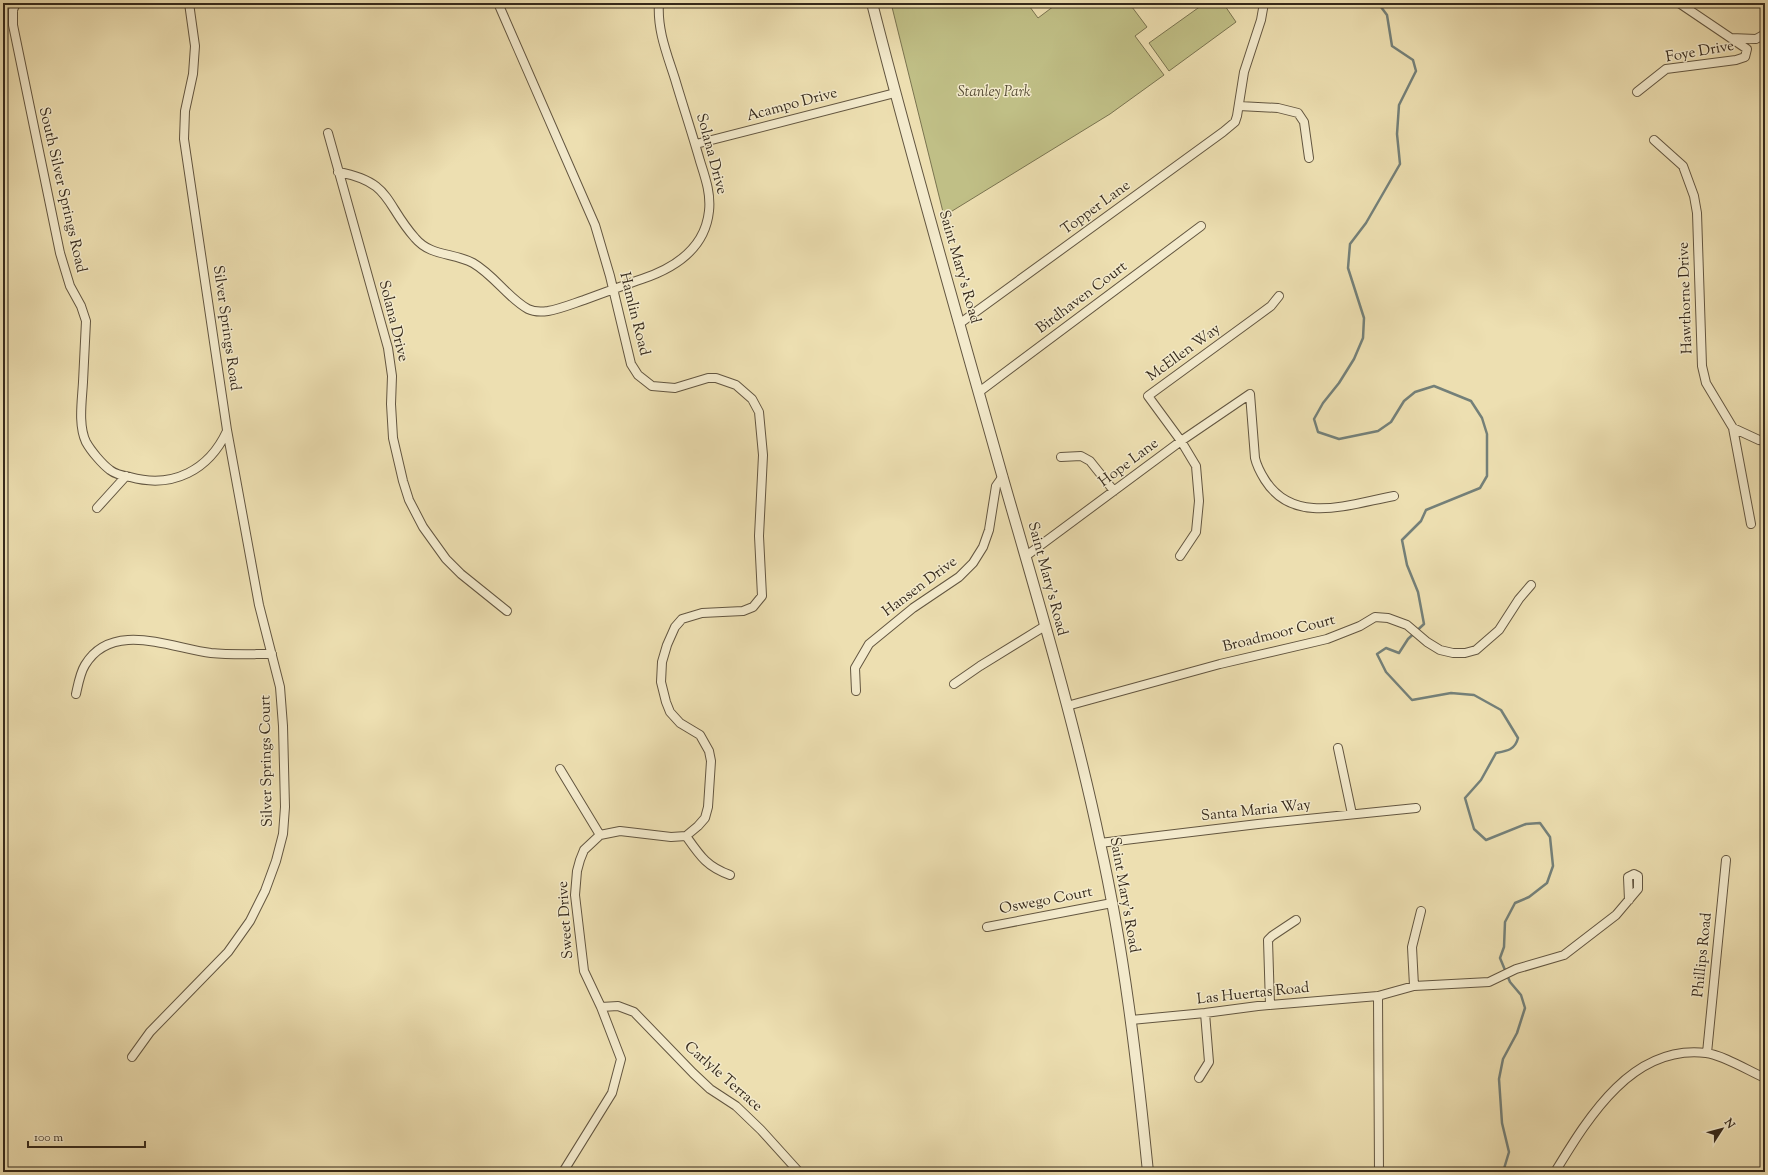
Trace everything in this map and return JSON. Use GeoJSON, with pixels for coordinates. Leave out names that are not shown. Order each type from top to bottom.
{"type":"FeatureCollection","features":[{"type":"Feature","properties":{"kind":"street","name":"South Silver Springs Road"},"geometry":{"type":"LineString","coordinates":[[16,3],[13,10],[12,25],[60,253],[70,286],[81,306],[86,321],[82,424],[86,442],[111,470],[143,481],[160,482],[178,478],[196,468],[211,456],[220,445],[227,430]]}},
{"type":"Feature","properties":{"kind":"street","name":"Silver Springs Road"},"geometry":{"type":"LineString","coordinates":[[189,3],[195,46],[193,74],[186,111],[184,139],[227,430],[259,605],[272,654]]}},
{"type":"Feature","properties":{"kind":"street","name":"Hamlin Road"},"geometry":{"type":"LineString","coordinates":[[498,3],[595,225],[613,289],[631,364],[638,375],[652,386],[675,388],[708,378],[726,380],[743,389],[752,399],[759,412],[764,455],[759,536],[762,596],[753,607],[743,611],[702,613],[682,619],[674,628],[662,662],[661,682],[670,712],[680,723],[700,736],[709,751],[711,761],[708,807],[705,818],[686,836]]}},
{"type":"Feature","properties":{"kind":"street","name":"Solana Drive"},"geometry":{"type":"LineString","coordinates":[[338,172],[355,175],[373,183],[385,194],[417,241],[433,252],[471,262],[488,273],[527,309],[537,312],[548,311],[658,274],[676,264],[690,253],[707,223],[710,200],[696,144],[659,30],[659,3]]}},
{"type":"Feature","properties":{"kind":"street","name":"Saint Mary's Road"},"geometry":{"type":"LineString","coordinates":[[872,3],[895,93],[959,324],[1026,556],[1067,706],[1100,843],[1112,903],[1131,1020],[1148,1172]]}},
{"type":"Feature","properties":{"kind":"street","name":"Topper Lane"},"geometry":{"type":"LineString","coordinates":[[959,324],[1223,132],[1234,122],[1239,106],[1244,72],[1261,20],[1264,3]]}},
{"type":"Feature","properties":{"kind":"street","name":"Foye Drive"},"geometry":{"type":"LineString","coordinates":[[1637,92],[1666,69],[1736,60],[1745,57],[1747,49],[1679,3]]}},
{"type":"Feature","properties":{"kind":"street","name":"Foye Drive"},"geometry":{"type":"LineString","coordinates":[[1730,38],[1756,39],[1765,34]]}},
{"type":"Feature","properties":{"kind":"street","name":"Acampo Drive"},"geometry":{"type":"LineString","coordinates":[[696,144],[895,93]]}},
{"type":"Feature","properties":{"kind":"street"},"geometry":{"type":"LineString","coordinates":[[1239,106],[1278,108],[1298,113],[1304,122],[1308,158]]}},
{"type":"Feature","properties":{"kind":"street","name":"Solana Drive"},"geometry":{"type":"LineString","coordinates":[[328,133],[388,348],[392,376],[391,404],[393,438],[409,500],[423,527],[446,559],[461,574],[507,611]]}},
{"type":"Feature","properties":{"kind":"street","name":"Hawthorne Drive"},"geometry":{"type":"LineString","coordinates":[[1654,140],[1684,166],[1694,196],[1702,366],[1706,383],[1733,428]]}},
{"type":"Feature","properties":{"kind":"street","name":"Birdhaven Court"},"geometry":{"type":"LineString","coordinates":[[979,392],[1201,226]]}},
{"type":"Feature","properties":{"kind":"street","name":"McEllen Way"},"geometry":{"type":"LineString","coordinates":[[1181,441],[1148,396],[1271,306],[1279,296]]}},
{"type":"Feature","properties":{"kind":"street","name":"Hope Lane"},"geometry":{"type":"LineString","coordinates":[[1026,556],[1181,441],[1250,394],[1257,468],[1270,488],[1281,499],[1307,508],[1323,509],[1394,496]]}},
{"type":"Feature","properties":{"kind":"street"},"geometry":{"type":"LineString","coordinates":[[1733,428],[1759,440],[1765,441]]}},
{"type":"Feature","properties":{"kind":"street"},"geometry":{"type":"LineString","coordinates":[[1733,428],[1751,524]]}},
{"type":"Feature","properties":{"kind":"street"},"geometry":{"type":"LineString","coordinates":[[1180,556],[1196,532],[1199,502],[1196,466],[1181,441]]}},
{"type":"Feature","properties":{"kind":"street"},"geometry":{"type":"LineString","coordinates":[[1061,457],[1081,456],[1090,461],[1114,491]]}},
{"type":"Feature","properties":{"kind":"street"},"geometry":{"type":"LineString","coordinates":[[97,508],[126,476]]}},
{"type":"Feature","properties":{"kind":"street","name":"Hansen Drive"},"geometry":{"type":"LineString","coordinates":[[856,691],[854,668],[869,644],[913,608],[959,577],[973,562],[983,547],[989,530],[996,486],[1003,476]]}},
{"type":"Feature","properties":{"kind":"street","name":"Broadmoor Court"},"geometry":{"type":"LineString","coordinates":[[1067,706],[1220,664],[1327,639],[1360,626],[1375,617],[1388,618],[1407,625],[1427,642],[1440,650],[1453,653],[1465,653],[1476,650],[1499,630],[1519,599],[1531,585]]}},
{"type":"Feature","properties":{"kind":"street"},"geometry":{"type":"LineString","coordinates":[[954,684],[980,666],[1045,626]]}},
{"type":"Feature","properties":{"kind":"street"},"geometry":{"type":"LineString","coordinates":[[76,694],[84,667],[90,657],[108,644],[121,640],[136,639],[212,653],[272,654]]}},
{"type":"Feature","properties":{"kind":"street","name":"Silver Springs Court"},"geometry":{"type":"LineString","coordinates":[[132,1057],[150,1032],[228,952],[250,921],[265,891],[276,861],[283,834],[285,807],[280,687],[272,654]]}},
{"type":"Feature","properties":{"kind":"street"},"geometry":{"type":"LineString","coordinates":[[1338,748],[1352,814]]}},
{"type":"Feature","properties":{"kind":"street"},"geometry":{"type":"LineString","coordinates":[[560,769],[600,835],[620,831],[671,837],[686,836],[706,863],[717,871],[730,876]]}},
{"type":"Feature","properties":{"kind":"street","name":"Santa Maria Way"},"geometry":{"type":"LineString","coordinates":[[1100,843],[1416,808]]}},
{"type":"Feature","properties":{"kind":"street","name":"Sweet Drive"},"geometry":{"type":"LineString","coordinates":[[563,1172],[612,1093],[621,1059],[601,1008],[584,971],[575,895],[577,871],[584,850],[600,835]]}},
{"type":"Feature","properties":{"kind":"street","name":"Phillips Road"},"geometry":{"type":"LineString","coordinates":[[1707,1053],[1726,860]]}},
{"type":"Feature","properties":{"kind":"street","name":"Las Huertas Road"},"geometry":{"type":"LineString","coordinates":[[1131,1020],[1270,1005],[1378,996],[1414,986],[1489,982],[1494,978],[1516,969],[1564,955],[1616,915],[1629,900]]}},
{"type":"Feature","properties":{"kind":"street","name":"Oswego Court"},"geometry":{"type":"LineString","coordinates":[[987,927],[1112,903]]}},
{"type":"Feature","properties":{"kind":"street"},"geometry":{"type":"LineString","coordinates":[[1414,986],[1412,947],[1421,911]]}},
{"type":"Feature","properties":{"kind":"street"},"geometry":{"type":"LineString","coordinates":[[1270,1005],[1268,940],[1296,920]]}},
{"type":"Feature","properties":{"kind":"street"},"geometry":{"type":"LineString","coordinates":[[1378,996],[1379,1172]]}},
{"type":"Feature","properties":{"kind":"street","name":"Carlyle Terrace"},"geometry":{"type":"LineString","coordinates":[[601,1008],[618,1006],[634,1012],[710,1089],[736,1106],[761,1130],[798,1172]]}},
{"type":"Feature","properties":{"kind":"street"},"geometry":{"type":"LineString","coordinates":[[1200,1078],[1208,1062],[1206,1013]]}},
{"type":"Feature","properties":{"kind":"street"},"geometry":{"type":"LineString","coordinates":[[1555,1172],[1599,1107],[1626,1078],[1643,1067],[1668,1057],[1686,1053],[1707,1053],[1765,1078]]}},
{"type":"Feature","properties":{"kind":"green space","name":"Stanley Park"},"geometry":{"type":"Polygon","coordinates":[[[891,3],[1027,3],[1038,18],[1058,3],[1129,3],[1147,27],[1135,36],[1164,75],[1110,114],[944,216],[891,3]]]}},
{"type":"Feature","properties":{"kind":"green space"},"geometry":{"type":"Polygon","coordinates":[[[1205,3],[1223,3],[1236,22],[1169,71],[1149,43],[1205,3]]]}},
{"type":"Feature","properties":{"kind":"waterway"},"geometry":{"type":"LineString","coordinates":[[1378,3],[1387,15],[1392,46],[1413,60],[1416,71],[1399,105],[1397,134],[1400,164],[1366,223],[1350,244],[1348,268],[1364,318],[1363,338],[1354,359],[1339,383],[1323,403],[1314,419],[1318,432],[1339,439],[1378,431],[1391,422],[1404,401],[1415,392],[1434,386],[1471,401],[1482,418],[1487,434],[1487,476],[1480,488],[1426,510],[1421,521],[1402,540],[1407,565],[1418,592],[1424,624],[1408,639],[1399,653],[1386,648],[1377,654],[1386,672],[1412,700],[1451,693],[1474,695],[1501,710],[1518,738],[1513,747],[1507,751],[1496,753],[1481,780],[1465,798],[1474,829],[1486,840],[1526,824],[1540,823],[1550,837],[1553,866],[1547,883],[1529,897],[1515,903],[1505,922],[1504,947],[1500,958],[1510,982],[1521,995],[1525,1008],[1517,1033],[1503,1059],[1499,1079],[1502,1123],[1509,1152],[1503,1172]]}}]}
